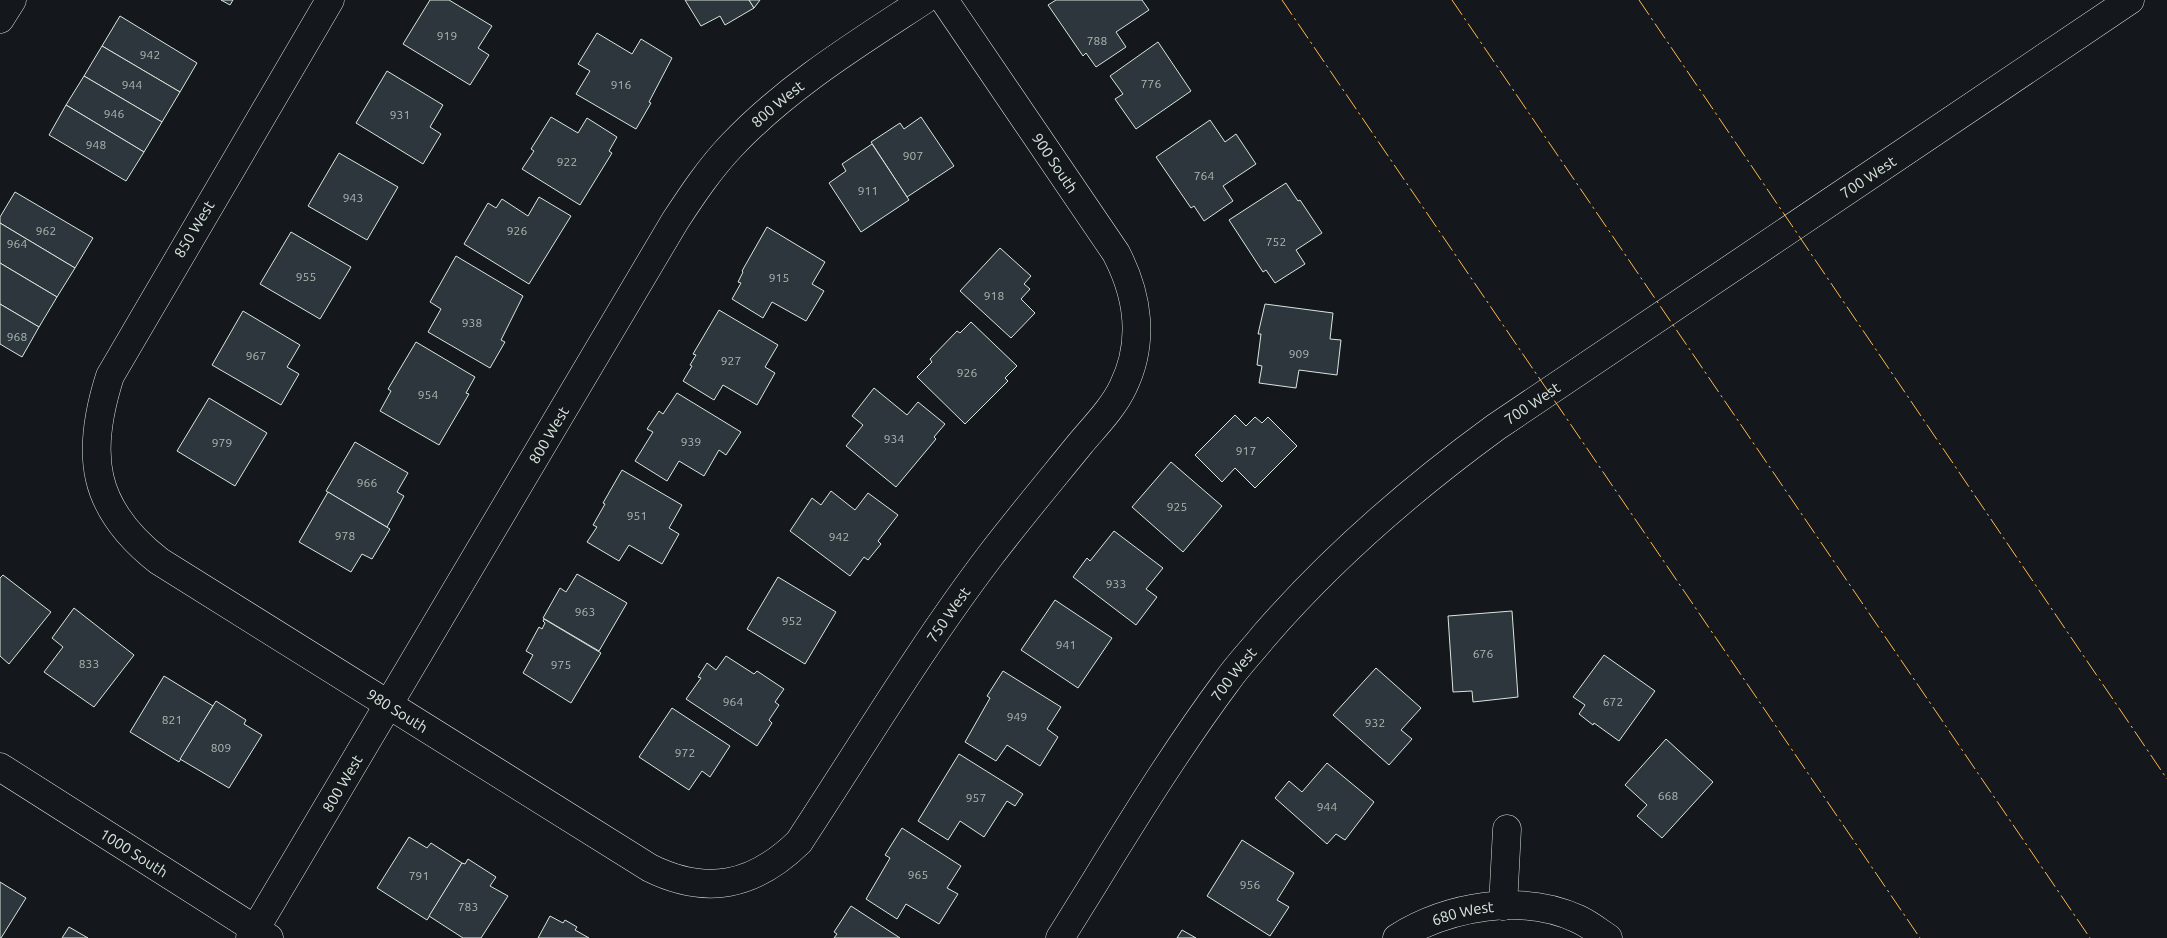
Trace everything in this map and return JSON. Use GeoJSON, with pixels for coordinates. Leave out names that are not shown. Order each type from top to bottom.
{"type":"FeatureCollection","features":[{"type":"Feature","properties":{"kind":"street"},"geometry":{"type":"LineString","coordinates":[[0,20],[12,0]]}},
{"type":"Feature","properties":{"kind":"street","name":"850 West"},"geometry":{"type":"LineString","coordinates":[[98,471],[96,426],[110,376],[330,0]]}},
{"type":"Feature","properties":{"kind":"street","name":"800 West"},"geometry":{"type":"LineString","coordinates":[[258,935],[388,704],[674,221],[702,180],[730,146],[804,80],[924,0]]}},
{"type":"Feature","properties":{"kind":"street","name":"900 South"},"geometry":{"type":"LineString","coordinates":[[944,0],[1116,253],[1133,294],[1136,338]]}},
{"type":"Feature","properties":{"kind":"street","name":"700 West"},"geometry":{"type":"LineString","coordinates":[[1060,938],[1176,755],[1228,679],[1286,611],[1384,515],[1438,469],[1496,427],[2130,0]]}},
{"type":"Feature","properties":{"kind":"street","name":"750 West"},"geometry":{"type":"LineString","coordinates":[[744,879],[764,870],[783,858],[799,842],[957,601],[1024,513],[1110,409],[1123,387],[1132,364],[1136,338]]}},
{"type":"Feature","properties":{"kind":"street","name":"980 South"},"geometry":{"type":"LineString","coordinates":[[98,471],[113,513],[126,531],[147,552],[650,868],[667,877],[705,884],[744,879]]}},
{"type":"Feature","properties":{"kind":"street","name":"1000 South"},"geometry":{"type":"LineString","coordinates":[[0,767],[258,935]]}},
{"type":"Feature","properties":{"kind":"street"},"geometry":{"type":"LineString","coordinates":[[1504,906],[1507,829]]}},
{"type":"Feature","properties":{"kind":"street","name":"680 West"},"geometry":{"type":"LineString","coordinates":[[1397,938],[1434,919],[1462,911],[1504,906],[1550,910],[1579,919],[1608,938]]}},
{"type":"Feature","properties":{"kind":"building"},"geometry":{"type":"Polygon","coordinates":[[[221,0],[233,0],[230,5],[221,0]]]}},
{"type":"Feature","properties":{"kind":"building"},"geometry":{"type":"Polygon","coordinates":[[[430,0],[449,0],[492,26],[478,48],[489,55],[470,85],[403,44],[430,0]]]}},
{"type":"Feature","properties":{"kind":"building"},"geometry":{"type":"Polygon","coordinates":[[[685,0],[749,0],[754,8],[725,25],[720,16],[701,26],[685,0]]]}},
{"type":"Feature","properties":{"kind":"building"},"geometry":{"type":"Polygon","coordinates":[[[749,0],[760,0],[754,8],[749,0]]]}},
{"type":"Feature","properties":{"kind":"building"},"geometry":{"type":"Polygon","coordinates":[[[1056,0],[1142,0],[1149,10],[1116,32],[1126,47],[1096,67],[1086,53],[1083,56],[1048,5],[1056,0]]]}},
{"type":"Feature","properties":{"kind":"building"},"geometry":{"type":"Polygon","coordinates":[[[120,16],[197,63],[180,92],[102,46],[120,16]]]}},
{"type":"Feature","properties":{"kind":"building"},"geometry":{"type":"Polygon","coordinates":[[[597,33],[632,54],[641,39],[672,58],[649,102],[651,103],[636,129],[576,94],[590,71],[578,64],[597,33]]]}},
{"type":"Feature","properties":{"kind":"building"},"geometry":{"type":"Polygon","coordinates":[[[1158,42],[1191,91],[1136,129],[1115,99],[1123,94],[1110,76],[1158,42]]]}},
{"type":"Feature","properties":{"kind":"building"},"geometry":{"type":"Polygon","coordinates":[[[102,46],[180,92],[162,122],[84,76],[102,46]]]}},
{"type":"Feature","properties":{"kind":"building"},"geometry":{"type":"Polygon","coordinates":[[[387,71],[443,105],[430,127],[441,134],[423,164],[356,123],[387,71]]]}},
{"type":"Feature","properties":{"kind":"building"},"geometry":{"type":"Polygon","coordinates":[[[84,76],[162,122],[144,152],[66,105],[84,76]]]}},
{"type":"Feature","properties":{"kind":"building"},"geometry":{"type":"Polygon","coordinates":[[[66,105],[144,152],[126,181],[49,135],[66,105]]]}},
{"type":"Feature","properties":{"kind":"building"},"geometry":{"type":"Polygon","coordinates":[[[551,117],[578,133],[587,118],[617,137],[609,151],[612,153],[580,205],[522,169],[534,151],[531,149],[551,117]]]}},
{"type":"Feature","properties":{"kind":"building"},"geometry":{"type":"Polygon","coordinates":[[[921,117],[954,166],[907,197],[871,142],[900,123],[904,129],[921,117]]]}},
{"type":"Feature","properties":{"kind":"building"},"geometry":{"type":"Polygon","coordinates":[[[1210,120],[1225,142],[1236,134],[1256,164],[1223,186],[1233,201],[1204,221],[1194,206],[1191,208],[1156,157],[1210,120]]]}},
{"type":"Feature","properties":{"kind":"building"},"geometry":{"type":"Polygon","coordinates":[[[872,144],[909,200],[861,232],[829,183],[846,171],[842,164],[872,144]]]}},
{"type":"Feature","properties":{"kind":"building"},"geometry":{"type":"Polygon","coordinates":[[[339,153],[398,187],[367,240],[308,206],[339,153]]]}},
{"type":"Feature","properties":{"kind":"building"},"geometry":{"type":"Polygon","coordinates":[[[1286,183],[1322,233],[1296,250],[1305,264],[1275,283],[1266,270],[1263,272],[1229,220],[1286,183]]]}},
{"type":"Feature","properties":{"kind":"building"},"geometry":{"type":"Polygon","coordinates":[[[15,192],[93,238],[75,268],[0,223],[0,217],[15,192]]]}},
{"type":"Feature","properties":{"kind":"building"},"geometry":{"type":"Polygon","coordinates":[[[539,197],[571,216],[529,284],[464,244],[488,203],[496,208],[502,199],[528,216],[539,197]]]}},
{"type":"Feature","properties":{"kind":"building"},"geometry":{"type":"Polygon","coordinates":[[[0,223],[75,268],[57,297],[0,263],[0,223]]]}},
{"type":"Feature","properties":{"kind":"building"},"geometry":{"type":"Polygon","coordinates":[[[767,227],[825,262],[812,284],[824,291],[806,321],[772,302],[763,318],[732,299],[741,283],[738,282],[742,271],[767,227]]]}},
{"type":"Feature","properties":{"kind":"building"},"geometry":{"type":"Polygon","coordinates":[[[291,232],[351,267],[320,319],[260,284],[291,232]]]}},
{"type":"Feature","properties":{"kind":"building"},"geometry":{"type":"Polygon","coordinates":[[[1000,248],[1031,276],[1024,284],[1030,289],[1021,299],[1035,313],[1011,338],[960,291],[1000,248]]]}},
{"type":"Feature","properties":{"kind":"building"},"geometry":{"type":"Polygon","coordinates":[[[456,256],[523,296],[501,340],[505,342],[490,368],[428,332],[441,309],[430,302],[456,256]]]}},
{"type":"Feature","properties":{"kind":"building"},"geometry":{"type":"Polygon","coordinates":[[[0,263],[57,297],[39,327],[0,304],[0,263]]]}},
{"type":"Feature","properties":{"kind":"building"},"geometry":{"type":"Polygon","coordinates":[[[0,304],[39,327],[22,357],[0,344],[0,304]]]}},
{"type":"Feature","properties":{"kind":"building"},"geometry":{"type":"Polygon","coordinates":[[[1265,304],[1333,313],[1330,339],[1341,340],[1337,375],[1299,370],[1296,388],[1259,383],[1262,366],[1257,365],[1261,334],[1258,334],[1265,304]]]}},
{"type":"Feature","properties":{"kind":"building"},"geometry":{"type":"Polygon","coordinates":[[[719,310],[778,345],[765,367],[775,373],[757,405],[723,385],[714,400],[683,381],[692,366],[690,365],[696,355],[693,354],[719,310]]]}},
{"type":"Feature","properties":{"kind":"building"},"geometry":{"type":"Polygon","coordinates":[[[243,311],[300,345],[287,367],[299,374],[281,405],[212,365],[243,311]]]}},
{"type":"Feature","properties":{"kind":"building"},"geometry":{"type":"Polygon","coordinates":[[[971,322],[1017,366],[1005,378],[1008,381],[965,424],[917,377],[932,362],[930,359],[957,331],[960,333],[971,322]]]}},
{"type":"Feature","properties":{"kind":"building"},"geometry":{"type":"Polygon","coordinates":[[[416,342],[475,377],[466,393],[469,394],[439,445],[380,411],[391,391],[388,389],[416,342]]]}},
{"type":"Feature","properties":{"kind":"building"},"geometry":{"type":"Polygon","coordinates":[[[874,388],[907,415],[918,402],[945,424],[934,437],[936,439],[896,487],[846,446],[863,425],[852,416],[874,388]]]}},
{"type":"Feature","properties":{"kind":"building"},"geometry":{"type":"Polygon","coordinates":[[[677,393],[741,432],[726,455],[719,450],[704,476],[679,461],[667,481],[635,461],[653,432],[647,429],[659,411],[663,414],[677,393]]]}},
{"type":"Feature","properties":{"kind":"building"},"geometry":{"type":"Polygon","coordinates":[[[209,398],[267,433],[235,486],[177,451],[209,398]]]}},
{"type":"Feature","properties":{"kind":"building"},"geometry":{"type":"Polygon","coordinates":[[[1235,415],[1246,426],[1255,417],[1262,423],[1268,417],[1297,446],[1255,488],[1235,468],[1222,482],[1195,455],[1235,415]]]}},
{"type":"Feature","properties":{"kind":"building"},"geometry":{"type":"Polygon","coordinates":[[[355,442],[408,473],[397,492],[404,496],[387,527],[326,491],[355,442]]]}},
{"type":"Feature","properties":{"kind":"building"},"geometry":{"type":"Polygon","coordinates":[[[1171,462],[1222,506],[1183,552],[1132,507],[1171,462]]]}},
{"type":"Feature","properties":{"kind":"building"},"geometry":{"type":"Polygon","coordinates":[[[622,470],[682,505],[669,528],[679,534],[662,564],[629,545],[619,561],[587,542],[597,527],[593,525],[605,504],[603,503],[622,470]]]}},
{"type":"Feature","properties":{"kind":"building"},"geometry":{"type":"Polygon","coordinates":[[[831,491],[855,510],[868,493],[898,515],[878,541],[881,544],[868,560],[864,557],[850,576],[790,531],[812,498],[821,505],[831,491]]]}},
{"type":"Feature","properties":{"kind":"building"},"geometry":{"type":"Polygon","coordinates":[[[328,492],[390,529],[372,559],[362,554],[351,572],[299,542],[328,492]]]}},
{"type":"Feature","properties":{"kind":"building"},"geometry":{"type":"Polygon","coordinates":[[[1114,531],[1163,568],[1146,589],[1157,597],[1136,625],[1073,577],[1087,558],[1090,561],[1114,531]]]}},
{"type":"Feature","properties":{"kind":"building"},"geometry":{"type":"Polygon","coordinates":[[[577,574],[627,603],[599,651],[543,618],[560,588],[566,592],[577,574]]]}},
{"type":"Feature","properties":{"kind":"building"},"geometry":{"type":"Polygon","coordinates":[[[3,575],[51,612],[9,664],[0,656],[0,578],[3,575]]]}},
{"type":"Feature","properties":{"kind":"building"},"geometry":{"type":"Polygon","coordinates":[[[778,577],[836,612],[805,664],[747,629],[778,577]]]}},
{"type":"Feature","properties":{"kind":"building"},"geometry":{"type":"Polygon","coordinates":[[[1055,600],[1112,638],[1078,688],[1021,650],[1055,600]]]}},
{"type":"Feature","properties":{"kind":"building"},"geometry":{"type":"Polygon","coordinates":[[[74,608],[134,655],[94,707],[44,672],[63,647],[52,638],[74,608]]]}},
{"type":"Feature","properties":{"kind":"building"},"geometry":{"type":"Polygon","coordinates":[[[1512,611],[1518,697],[1473,702],[1472,691],[1453,692],[1448,616],[1512,611]]]}},
{"type":"Feature","properties":{"kind":"building"},"geometry":{"type":"Polygon","coordinates":[[[544,619],[601,653],[571,703],[523,673],[533,655],[526,651],[539,627],[542,629],[545,623],[544,619]]]}},
{"type":"Feature","properties":{"kind":"building"},"geometry":{"type":"Polygon","coordinates":[[[1604,655],[1655,691],[1619,741],[1579,714],[1585,705],[1573,697],[1604,655]]]}},
{"type":"Feature","properties":{"kind":"building"},"geometry":{"type":"Polygon","coordinates":[[[726,656],[754,674],[757,671],[784,689],[775,702],[779,705],[769,720],[772,723],[757,746],[686,699],[701,678],[698,677],[707,663],[716,670],[726,656]]]}},
{"type":"Feature","properties":{"kind":"building"},"geometry":{"type":"Polygon","coordinates":[[[1376,668],[1421,708],[1401,730],[1412,739],[1389,765],[1333,715],[1376,668]]]}},
{"type":"Feature","properties":{"kind":"building"},"geometry":{"type":"Polygon","coordinates":[[[1003,671],[1061,707],[1047,729],[1058,737],[1040,766],[1007,745],[996,761],[965,742],[990,698],[987,696],[1003,671]]]}},
{"type":"Feature","properties":{"kind":"building"},"geometry":{"type":"Polygon","coordinates":[[[164,676],[213,706],[179,762],[130,732],[164,676]]]}},
{"type":"Feature","properties":{"kind":"building"},"geometry":{"type":"Polygon","coordinates":[[[216,701],[246,720],[244,724],[262,735],[229,788],[180,759],[216,701]]]}},
{"type":"Feature","properties":{"kind":"building"},"geometry":{"type":"Polygon","coordinates":[[[672,708],[730,746],[710,777],[702,771],[689,790],[639,757],[672,708]]]}},
{"type":"Feature","properties":{"kind":"building"},"geometry":{"type":"Polygon","coordinates":[[[1666,739],[1713,782],[1662,838],[1637,816],[1647,805],[1625,785],[1666,739]]]}},
{"type":"Feature","properties":{"kind":"building"},"geometry":{"type":"Polygon","coordinates":[[[959,754],[1023,794],[1015,806],[1007,801],[984,837],[960,821],[948,840],[918,821],[959,754]]]}},
{"type":"Feature","properties":{"kind":"building"},"geometry":{"type":"Polygon","coordinates":[[[1327,763],[1374,802],[1345,840],[1336,834],[1327,844],[1275,798],[1289,781],[1302,792],[1327,763]]]}},
{"type":"Feature","properties":{"kind":"building"},"geometry":{"type":"Polygon","coordinates":[[[902,828],[961,866],[947,888],[958,894],[939,924],[906,904],[897,919],[866,899],[890,858],[885,855],[902,828]]]}},
{"type":"Feature","properties":{"kind":"building"},"geometry":{"type":"Polygon","coordinates":[[[409,837],[427,848],[431,843],[462,863],[427,920],[377,888],[409,837]]]}},
{"type":"Feature","properties":{"kind":"building"},"geometry":{"type":"Polygon","coordinates":[[[1242,840],[1294,873],[1277,900],[1289,907],[1270,936],[1207,896],[1242,840]]]}},
{"type":"Feature","properties":{"kind":"building"},"geometry":{"type":"Polygon","coordinates":[[[468,859],[496,877],[490,886],[508,896],[481,938],[463,938],[429,916],[462,863],[465,864],[468,859]]]}},
{"type":"Feature","properties":{"kind":"building"},"geometry":{"type":"Polygon","coordinates":[[[0,882],[26,898],[1,938],[0,938],[0,882]]]}},
{"type":"Feature","properties":{"kind":"building"},"geometry":{"type":"Polygon","coordinates":[[[851,906],[900,938],[834,938],[837,934],[834,932],[851,906]]]}},
{"type":"Feature","properties":{"kind":"building"},"geometry":{"type":"Polygon","coordinates":[[[550,916],[563,923],[565,920],[577,927],[575,930],[589,938],[538,938],[550,916]]]}},
{"type":"Feature","properties":{"kind":"building"},"geometry":{"type":"Polygon","coordinates":[[[69,927],[88,938],[62,938],[69,927]]]}},
{"type":"Feature","properties":{"kind":"building"},"geometry":{"type":"Polygon","coordinates":[[[1182,930],[1196,938],[1177,938],[1182,930]]]}},
{"type":"Feature","properties":{"kind":"power"},"geometry":{"type":"LineString","coordinates":[[1282,0],[1920,938]]}},
{"type":"Feature","properties":{"kind":"power"},"geometry":{"type":"LineString","coordinates":[[1452,0],[2090,938]]}},
{"type":"Feature","properties":{"kind":"power"},"geometry":{"type":"LineString","coordinates":[[1639,0],[2167,779]]}}]}
